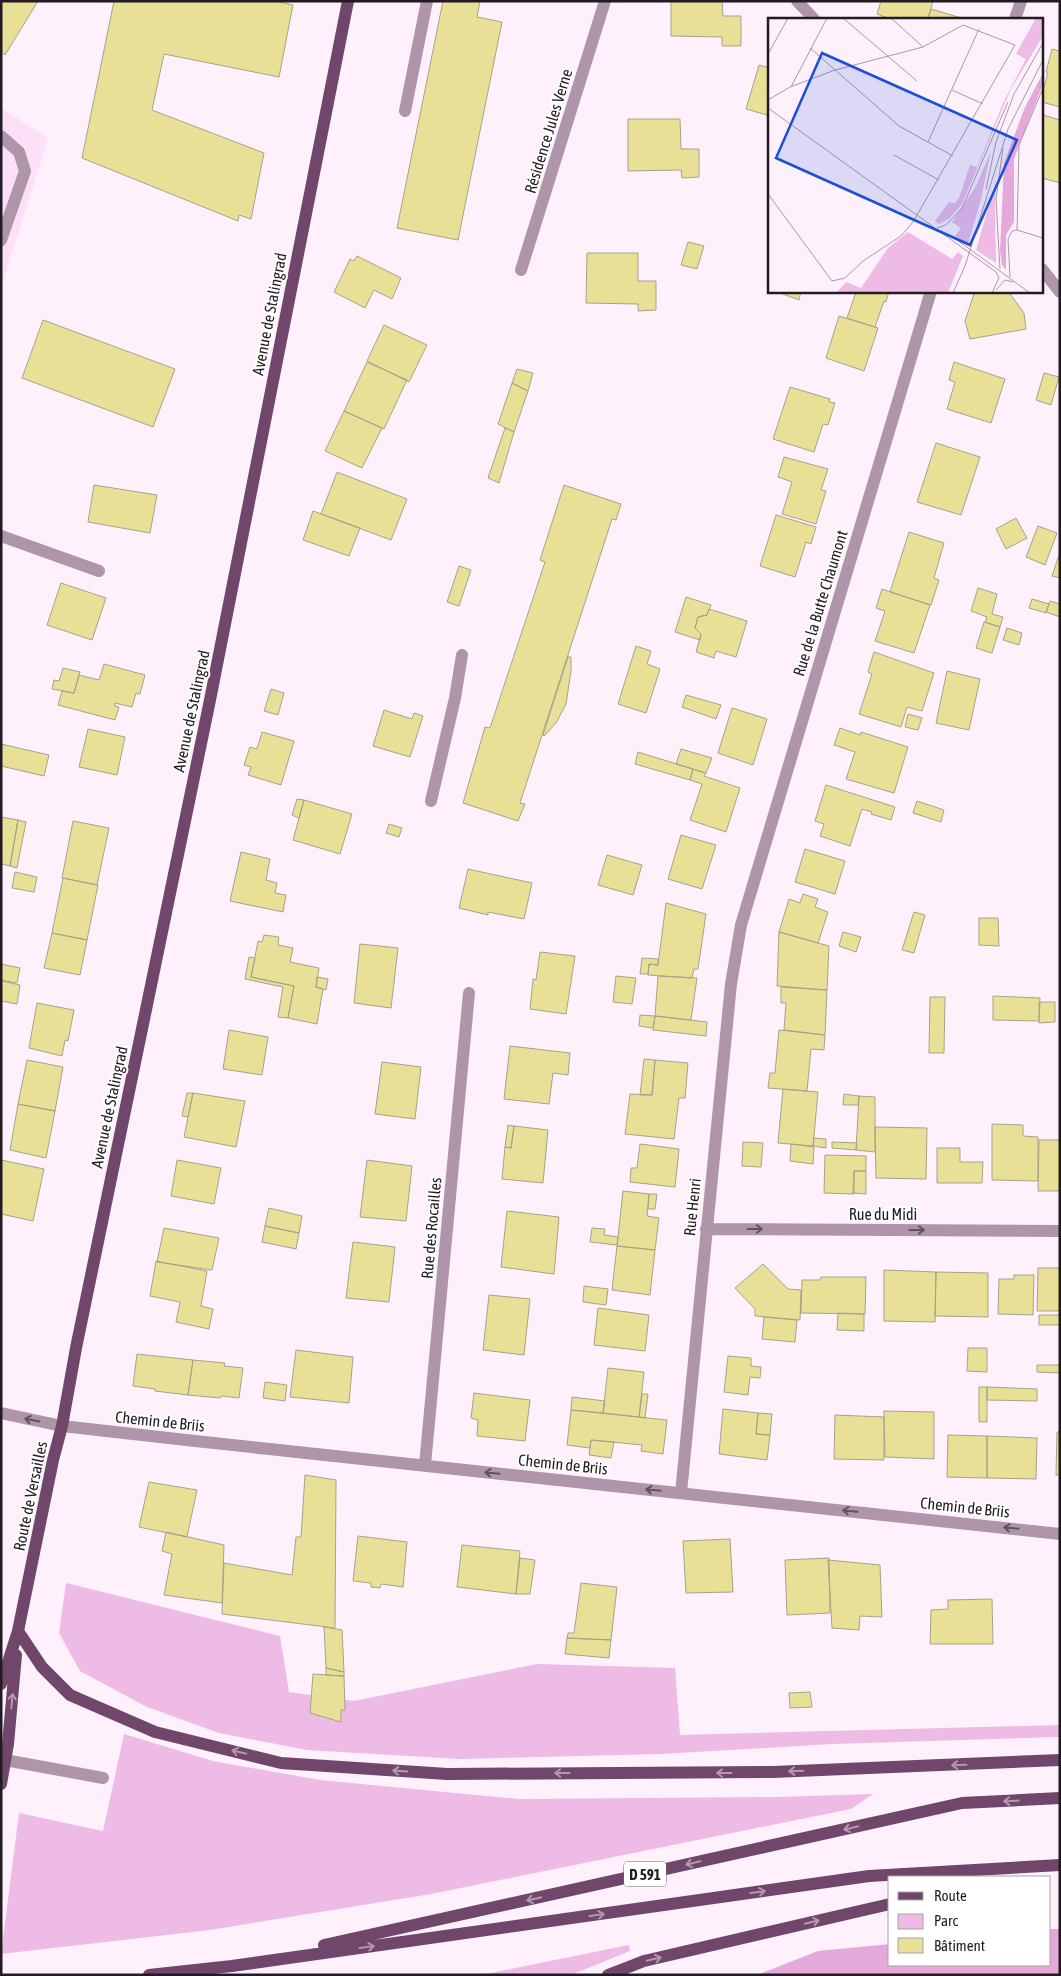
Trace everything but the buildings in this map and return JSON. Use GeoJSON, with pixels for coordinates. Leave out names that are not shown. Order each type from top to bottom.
{"type":"FeatureCollection","features":[{"type":"Feature","properties":{"kind":"main road","name":"Avenue de Stalingrad"},"geometry":{"type":"LineString","coordinates":[[62,1426],[76,1348],[216,673],[348,1]]}},
{"type":"Feature","properties":{"kind":"main road","name":"Route de Versailles"},"geometry":{"type":"LineString","coordinates":[[1,1784],[18,1631],[53,1460],[62,1426]]}},
{"type":"Feature","properties":{"kind":"main road","name":"Route de Versailles"},"geometry":{"type":"LineString","coordinates":[[1,1684],[18,1631]]}},
{"type":"Feature","properties":{"kind":"main road"},"geometry":{"type":"LineString","coordinates":[[18,1631],[42,1667],[70,1695],[155,1732],[282,1763],[447,1774],[773,1772],[1060,1760]]}},
{"type":"Feature","properties":{"kind":"main road","name":"D 591"},"geometry":{"type":"LineString","coordinates":[[232,1966],[962,1803],[1060,1798]]}},
{"type":"Feature","properties":{"kind":"main road"},"geometry":{"type":"LineString","coordinates":[[1015,1876],[1060,1866]]}},
{"type":"Feature","properties":{"kind":"main road","name":"D 591"},"geometry":{"type":"LineString","coordinates":[[149,1975],[232,1966],[869,1876],[1060,1866]]}},
{"type":"Feature","properties":{"kind":"main road"},"geometry":{"type":"LineString","coordinates":[[608,1975],[644,1961],[888,1904]]}},
{"type":"Feature","properties":{"kind":"street"},"geometry":{"type":"LineString","coordinates":[[405,111],[427,1]]}},
{"type":"Feature","properties":{"kind":"street","name":"Résidence Jules Verne"},"geometry":{"type":"LineString","coordinates":[[521,270],[605,1]]}},
{"type":"Feature","properties":{"kind":"street"},"geometry":{"type":"LineString","coordinates":[[797,1],[813,18]]}},
{"type":"Feature","properties":{"kind":"street"},"geometry":{"type":"LineString","coordinates":[[1015,18],[1021,1]]}},
{"type":"Feature","properties":{"kind":"street"},"geometry":{"type":"LineString","coordinates":[[1,136],[19,152],[25,171],[1,240]]}},
{"type":"Feature","properties":{"kind":"street"},"geometry":{"type":"LineString","coordinates":[[1044,272],[1060,292]]}},
{"type":"Feature","properties":{"kind":"street","name":"Rue de la Butte Chaumont"},"geometry":{"type":"LineString","coordinates":[[741,925],[931,292]]}},
{"type":"Feature","properties":{"kind":"street"},"geometry":{"type":"LineString","coordinates":[[1,536],[99,571]]}},
{"type":"Feature","properties":{"kind":"street"},"geometry":{"type":"LineString","coordinates":[[431,801],[455,698],[462,655]]}},
{"type":"Feature","properties":{"kind":"street","name":"Rue Henri"},"geometry":{"type":"LineString","coordinates":[[681,1493],[706,1229],[732,984],[741,925]]}},
{"type":"Feature","properties":{"kind":"street","name":"Rue des Rocailles"},"geometry":{"type":"LineString","coordinates":[[425,1466],[469,993]]}},
{"type":"Feature","properties":{"kind":"street","name":"Rue du Midi"},"geometry":{"type":"LineString","coordinates":[[706,1229],[1060,1231]]}},
{"type":"Feature","properties":{"kind":"street","name":"Chemin de Briis"},"geometry":{"type":"LineString","coordinates":[[1,1413],[62,1426],[1060,1534]]}},
{"type":"Feature","properties":{"kind":"street"},"geometry":{"type":"LineString","coordinates":[[5,1760],[103,1778]]}},
{"type":"Feature","properties":{"kind":"shaded area"},"geometry":{"type":"Polygon","coordinates":[[[1,108],[48,138],[1,289],[1,108]]]}},
{"type":"Feature","properties":{"kind":"shaded area"},"geometry":{"type":"Polygon","coordinates":[[[1051,1929],[1060,1929],[1060,1975],[757,1975],[818,1951],[888,1944],[888,1966],[1051,1966],[1051,1929]]]}},
{"type":"Feature","properties":{"kind":"green space"},"geometry":{"type":"Polygon","coordinates":[[[66,1583],[280,1636],[289,1692],[354,1701],[537,1664],[675,1668],[680,1735],[1060,1725],[1060,1737],[833,1744],[661,1754],[459,1759],[307,1750],[219,1733],[147,1707],[80,1671],[59,1633],[66,1583]]]}},
{"type":"Feature","properties":{"kind":"green space"},"geometry":{"type":"Polygon","coordinates":[[[124,1734],[213,1761],[320,1780],[519,1799],[778,1797],[873,1794],[851,1809],[431,1894],[210,1930],[1,1954],[19,1813],[103,1831],[124,1734]]]}},
{"type":"Feature","properties":{"kind":"green space"},"geometry":{"type":"Polygon","coordinates":[[[629,1945],[630,1951],[571,1975],[481,1975],[629,1945]]]}}]}
